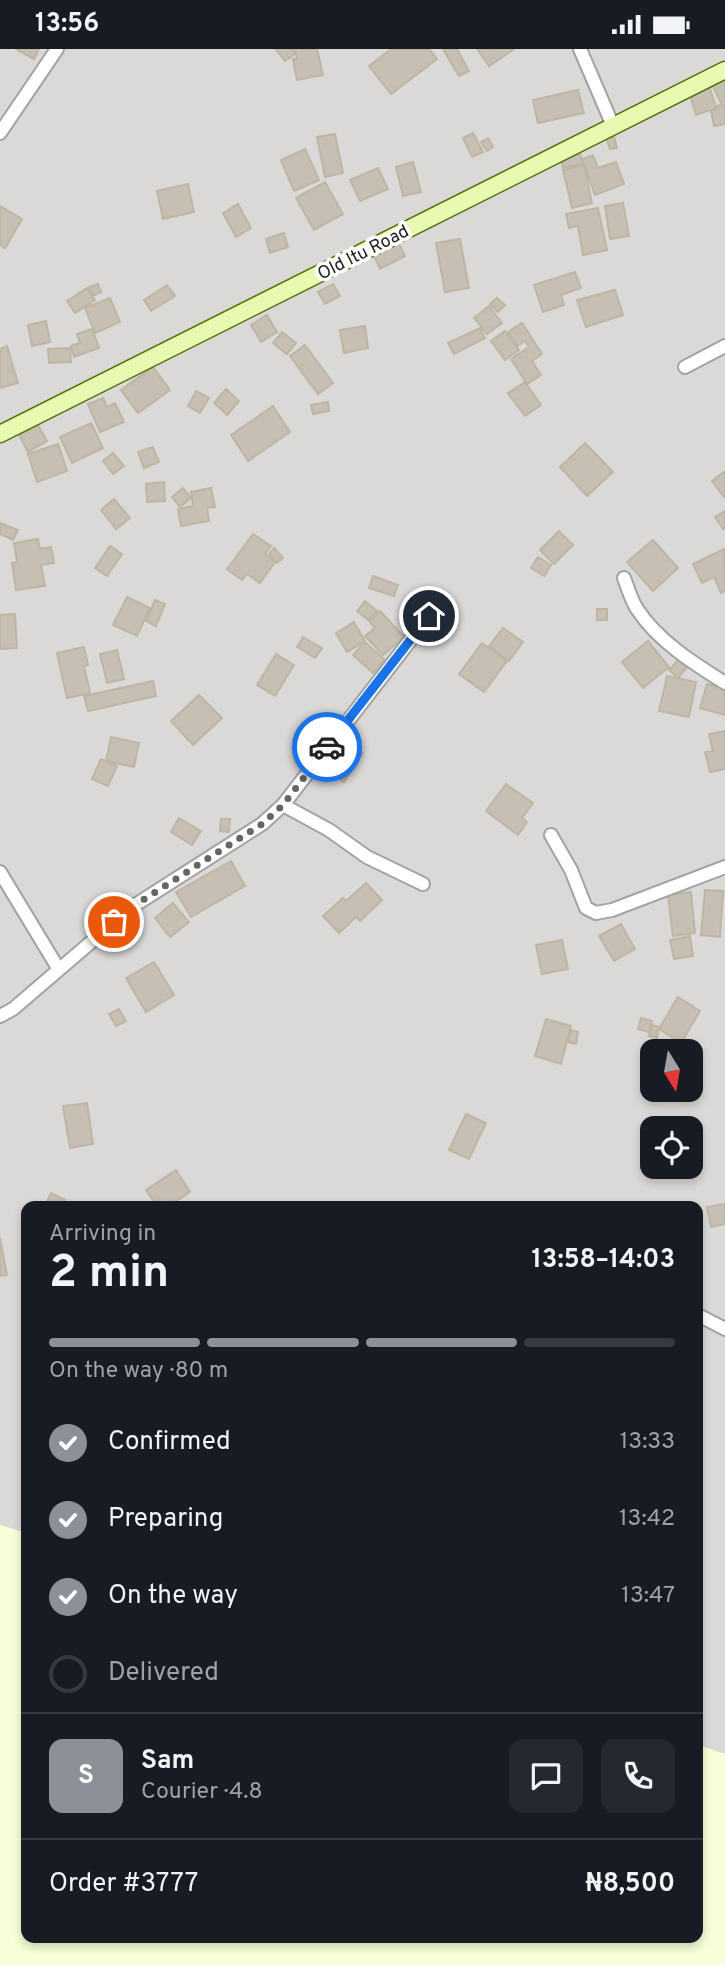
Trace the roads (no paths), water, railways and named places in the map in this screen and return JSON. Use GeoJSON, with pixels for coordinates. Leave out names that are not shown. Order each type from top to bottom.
{"type":"FeatureCollection","features":[{"type":"Feature","properties":{"kind":"street"},"geometry":{"type":"LineString","coordinates":[[0,134],[57,49]]}},
{"type":"Feature","properties":{"kind":"street"},"geometry":{"type":"LineString","coordinates":[[580,49],[613,126]]}},
{"type":"Feature","properties":{"kind":"street","name":"Old Itu Road"},"geometry":{"type":"LineString","coordinates":[[0,434],[725,70]]}},
{"type":"Feature","properties":{"kind":"street"},"geometry":{"type":"LineString","coordinates":[[685,367],[725,346]]}},
{"type":"Feature","properties":{"kind":"street"},"geometry":{"type":"LineString","coordinates":[[624,579],[636,608],[657,633],[690,661],[725,683]]}},
{"type":"Feature","properties":{"kind":"street"},"geometry":{"type":"LineString","coordinates":[[0,1016],[13,1009],[132,907],[262,824],[283,805],[429,616]]}},
{"type":"Feature","properties":{"kind":"street"},"geometry":{"type":"LineString","coordinates":[[283,805],[329,830],[367,857],[423,884]]}},
{"type":"Feature","properties":{"kind":"street"},"geometry":{"type":"LineString","coordinates":[[551,835],[571,870],[586,908],[596,913],[612,910],[725,867]]}},
{"type":"Feature","properties":{"kind":"street"},"geometry":{"type":"LineString","coordinates":[[0,872],[58,968]]}},
{"type":"Feature","properties":{"kind":"street"},"geometry":{"type":"LineString","coordinates":[[703,1318],[725,1329]]}}]}
